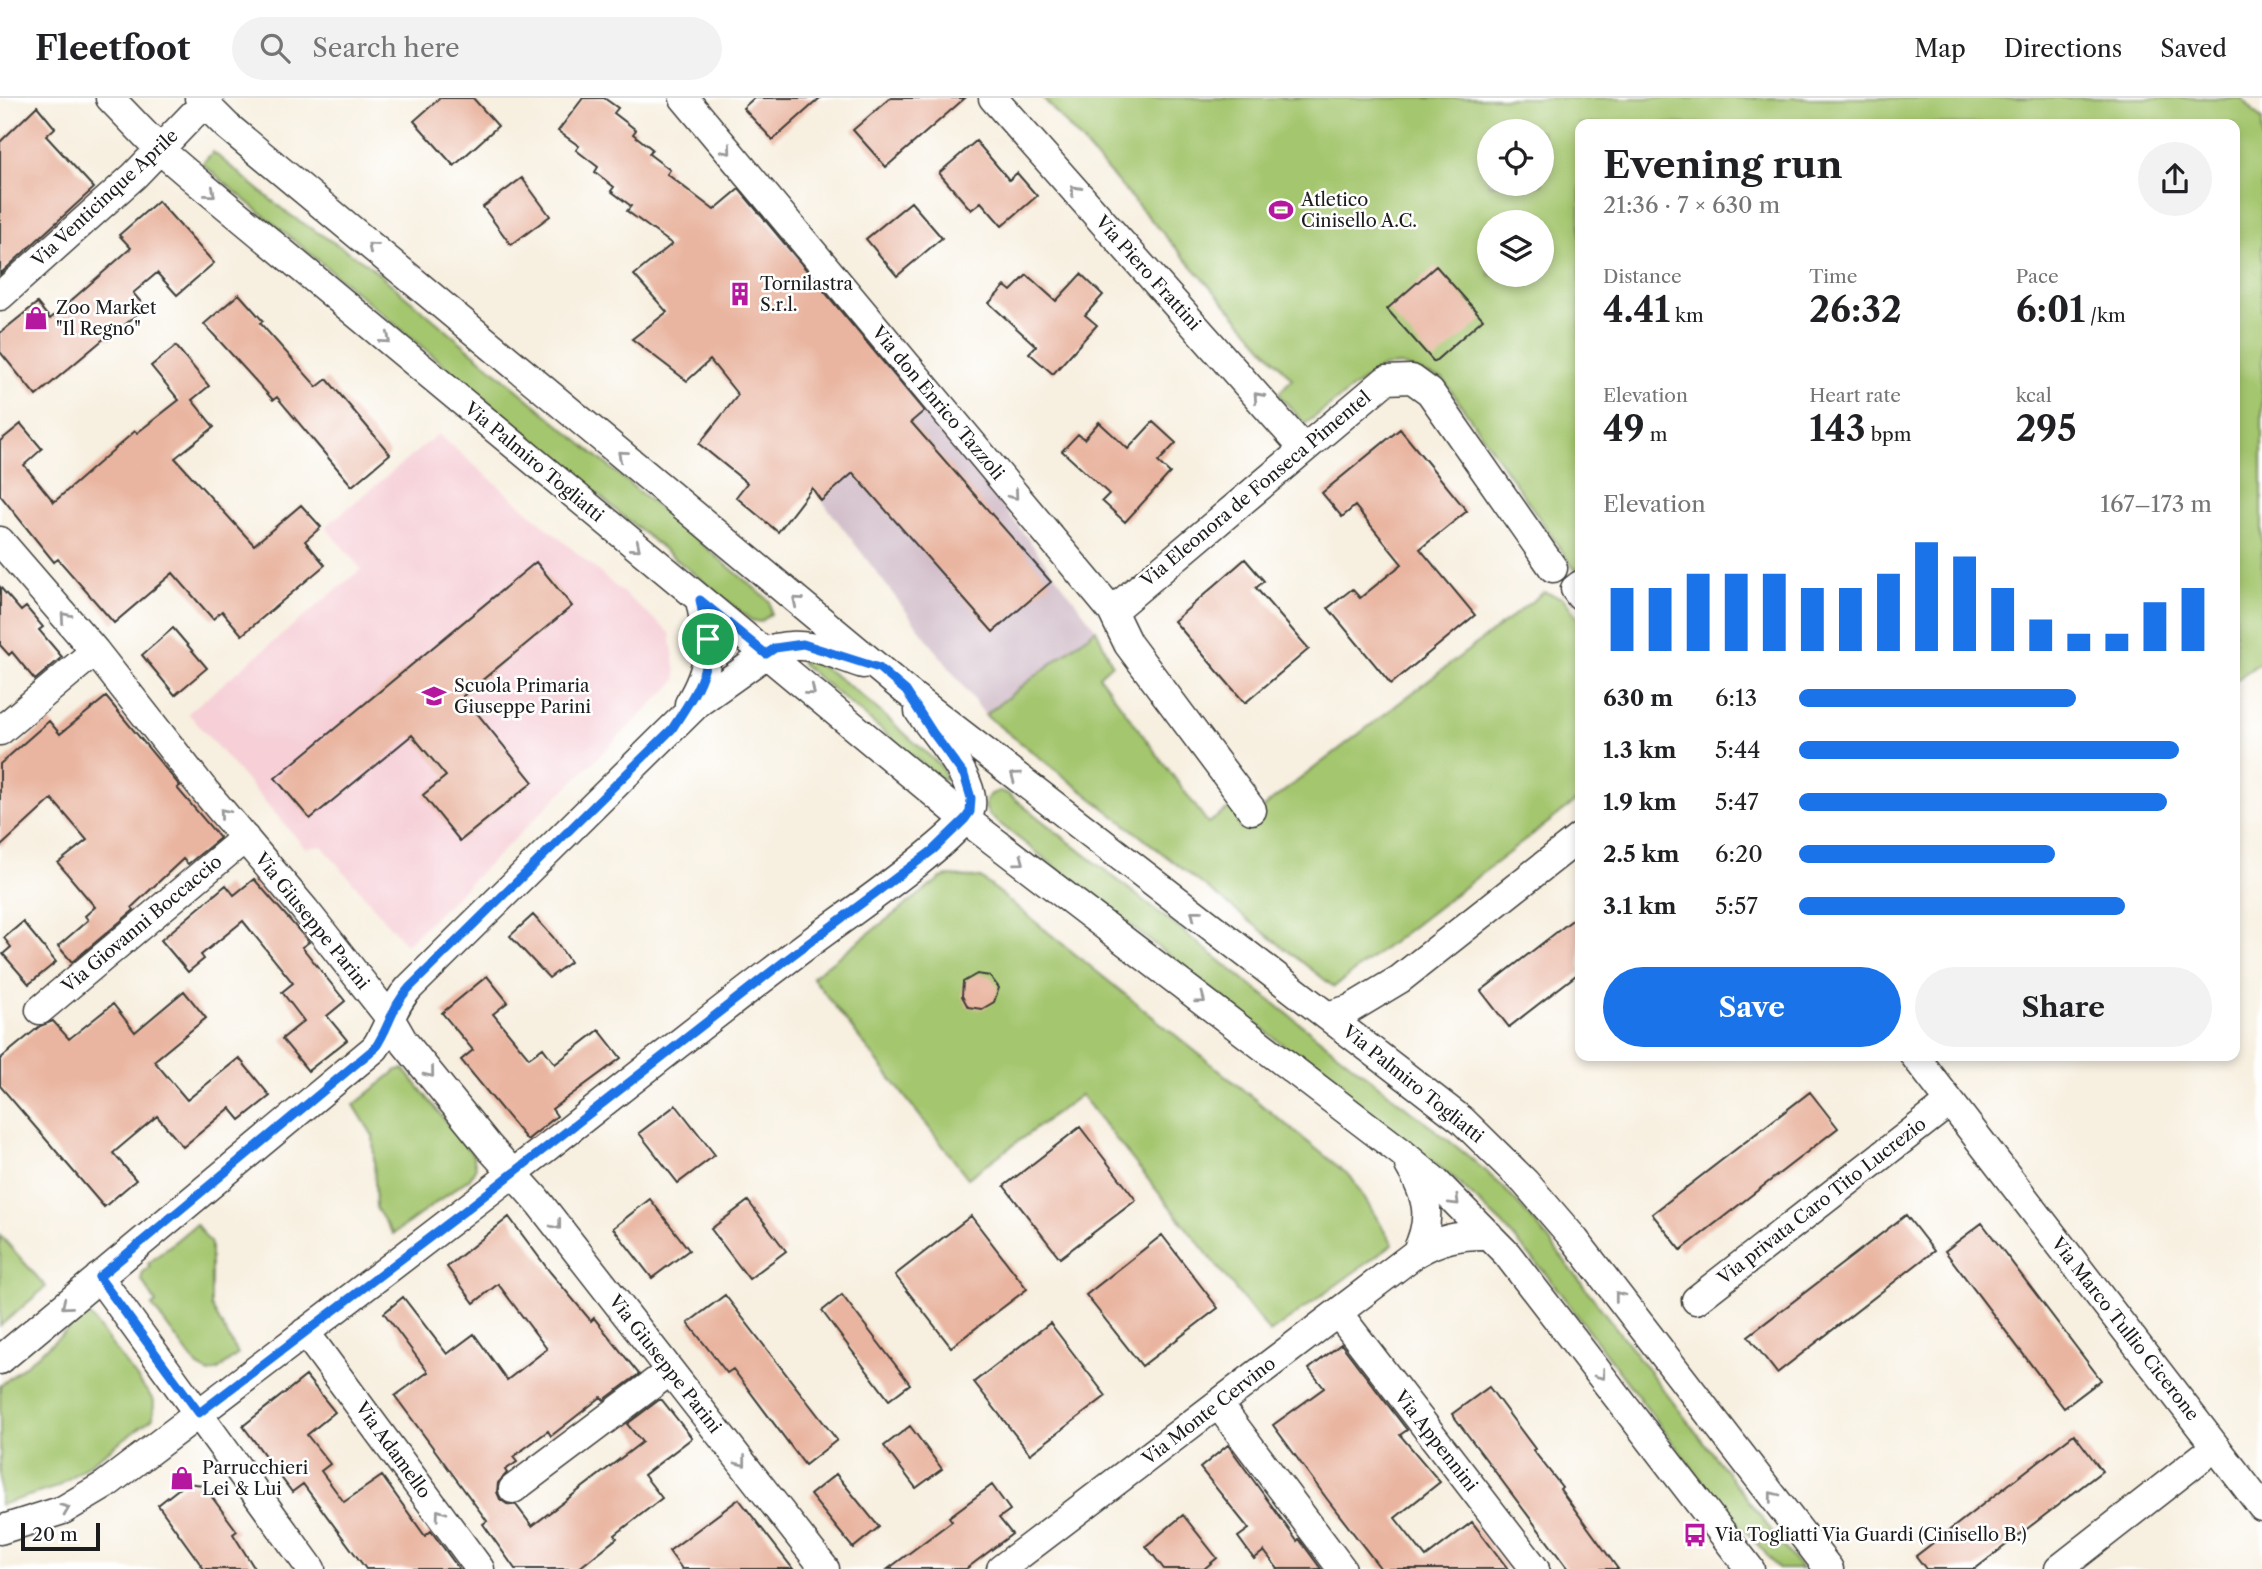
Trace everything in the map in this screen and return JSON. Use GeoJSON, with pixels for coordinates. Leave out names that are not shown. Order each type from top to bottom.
{"type":"FeatureCollection","features":[{"type":"Feature","properties":{"kind":"street","name":"Via Palmiro Togliatti"},"geometry":{"type":"LineString","coordinates":[[110,98],[159,149],[965,819],[1401,1152],[1435,1181],[1489,1235],[1525,1278],[1750,1569]]}},
{"type":"Feature","properties":{"kind":"street","name":"Via don Enrico Tazzoli"},"geometry":{"type":"LineString","coordinates":[[684,98],[1112,611]]}},
{"type":"Feature","properties":{"kind":"street","name":"Via Piero Frattini"},"geometry":{"type":"LineString","coordinates":[[993,98],[1303,448]]}},
{"type":"Feature","properties":{"kind":"street","name":"Via Palmiro Togliatti"},"geometry":{"type":"LineString","coordinates":[[204,100],[227,126],[906,691],[1462,1120],[1525,1182],[1575,1240],[1829,1569]]}},
{"type":"Feature","properties":{"kind":"street","name":"Via Venticinque Aprile"},"geometry":{"type":"LineString","coordinates":[[0,296],[134,176],[204,100]]}},
{"type":"Feature","properties":{"kind":"street","name":"Via Eleonora de Fonseca Pimentel"},"geometry":{"type":"LineString","coordinates":[[1112,611],[1386,380],[1412,379],[1430,392],[1553,568]]}},
{"type":"Feature","properties":{"kind":"street","name":"Via Giuseppe Parini"},"geometry":{"type":"LineString","coordinates":[[0,541],[94,651],[245,838],[390,1018],[404,1042],[489,1147],[514,1172],[825,1569]]}},
{"type":"Feature","properties":{"kind":"street"},"geometry":{"type":"LineString","coordinates":[[672,729],[706,670],[708,639],[700,600]]}},
{"type":"Feature","properties":{"kind":"street"},"geometry":{"type":"LineString","coordinates":[[1112,611],[1128,643],[1252,810]]}},
{"type":"Feature","properties":{"kind":"street"},"geometry":{"type":"LineString","coordinates":[[0,1360],[365,1057],[383,1037],[396,1004],[409,988],[711,691],[775,648],[803,644],[879,668]]}},
{"type":"Feature","properties":{"kind":"street"},"geometry":{"type":"LineString","coordinates":[[0,731],[94,651]]}},
{"type":"Feature","properties":{"kind":"street","name":"Via Palmiro Togliatti"},"geometry":{"type":"LineString","coordinates":[[906,691],[964,775],[971,798],[970,812],[965,819]]}},
{"type":"Feature","properties":{"kind":"street"},"geometry":{"type":"LineString","coordinates":[[0,1530],[63,1510],[105,1485],[786,960],[933,850],[965,819]]}},
{"type":"Feature","properties":{"kind":"street","name":"Via Giovanni Boccaccio"},"geometry":{"type":"LineString","coordinates":[[40,1010],[245,838]]}},
{"type":"Feature","properties":{"kind":"street"},"geometry":{"type":"LineString","coordinates":[[1327,1016],[1350,1009],[1420,965],[1575,841]]}},
{"type":"Feature","properties":{"kind":"street","name":"Via Marco Tullio Cicerone"},"geometry":{"type":"LineString","coordinates":[[1918,1061],[2262,1507]]}},
{"type":"Feature","properties":{"kind":"street","name":"Via privata Caro Tito Lucrezio"},"geometry":{"type":"LineString","coordinates":[[1696,1300],[1949,1103]]}},
{"type":"Feature","properties":{"kind":"street"},"geometry":{"type":"LineString","coordinates":[[1401,1152],[1422,1189],[1427,1212],[1426,1229],[1416,1253]]}},
{"type":"Feature","properties":{"kind":"street","name":"Via Monte Cervino"},"geometry":{"type":"LineString","coordinates":[[1001,1569],[1416,1253],[1432,1243],[1453,1237],[1489,1235]]}},
{"type":"Feature","properties":{"kind":"street"},"geometry":{"type":"LineString","coordinates":[[99,1277],[311,1569]]}},
{"type":"Feature","properties":{"kind":"street","name":"Via Appennini"},"geometry":{"type":"LineString","coordinates":[[1338,1312],[1535,1569]]}},
{"type":"Feature","properties":{"kind":"street","name":"Via Adamello"},"geometry":{"type":"LineString","coordinates":[[306,1332],[480,1569]]}},
{"type":"Feature","properties":{"kind":"street"},"geometry":{"type":"LineString","coordinates":[[513,1489],[670,1371]]}},
{"type":"Feature","properties":{"kind":"street"},"geometry":{"type":"LineString","coordinates":[[1218,1404],[1342,1569]]}},
{"type":"Feature","properties":{"kind":"street"},"geometry":{"type":"LineString","coordinates":[[2059,1569],[2215,1447]]}},
{"type":"Feature","properties":{"kind":"shaded area"},"geometry":{"type":"Polygon","coordinates":[[[739,189],[928,407],[1096,629],[985,715],[769,431],[634,275],[739,189]]]}},
{"type":"Feature","properties":{"kind":"shaded area","name":"Scuola Primaria Giuseppe Parini"},"geometry":{"type":"Polygon","coordinates":[[[438,434],[670,633],[677,680],[406,945],[322,846],[305,848],[188,713],[361,569],[325,527],[438,434]]]}},
{"type":"Feature","properties":{"kind":"green space"},"geometry":{"type":"Polygon","coordinates":[[[1043,98],[2242,98],[2262,120],[2262,661],[2240,677],[2240,119],[1575,119],[1575,570],[1443,379],[1400,365],[1382,367],[1305,424],[1278,394],[1292,379],[1043,98]]]}},
{"type":"Feature","properties":{"kind":"green space"},"geometry":{"type":"Polygon","coordinates":[[[213,152],[287,213],[366,263],[765,597],[770,602],[771,614],[760,622],[751,620],[619,513],[202,164],[213,152]]]}},
{"type":"Feature","properties":{"kind":"green space"},"geometry":{"type":"Polygon","coordinates":[[[1544,592],[1563,598],[1575,614],[1575,802],[1334,987],[985,715],[1096,629],[1112,664],[1099,676],[1208,823],[1233,806],[1247,824],[1270,802],[1544,592]]]}},
{"type":"Feature","properties":{"kind":"green space"},"geometry":{"type":"Polygon","coordinates":[[[801,661],[816,663],[832,673],[873,705],[941,766],[946,779],[941,779],[804,666],[801,661]]]}},
{"type":"Feature","properties":{"kind":"green space"},"geometry":{"type":"Polygon","coordinates":[[[1000,791],[1008,794],[1467,1155],[1502,1186],[1537,1225],[1801,1569],[1778,1569],[1753,1538],[1732,1521],[1545,1273],[1503,1225],[1451,1176],[990,816],[986,800],[1000,791]]]}},
{"type":"Feature","properties":{"kind":"green space"},"geometry":{"type":"Polygon","coordinates":[[[941,878],[981,878],[1351,1177],[1393,1244],[1270,1333],[1081,1095],[968,1178],[812,977],[941,878]]]}},
{"type":"Feature","properties":{"kind":"green space"},"geometry":{"type":"Polygon","coordinates":[[[404,1069],[473,1155],[476,1167],[470,1178],[393,1234],[376,1208],[373,1136],[354,1105],[397,1070],[404,1069]]]}},
{"type":"Feature","properties":{"kind":"green space"},"geometry":{"type":"Polygon","coordinates":[[[196,1224],[211,1244],[211,1306],[238,1354],[218,1370],[209,1373],[198,1367],[152,1306],[156,1303],[141,1279],[143,1272],[150,1267],[148,1264],[196,1224]]]}},
{"type":"Feature","properties":{"kind":"green space"},"geometry":{"type":"Polygon","coordinates":[[[0,1235],[46,1287],[0,1326],[0,1235]]]}},
{"type":"Feature","properties":{"kind":"green space"},"geometry":{"type":"Polygon","coordinates":[[[88,1313],[154,1401],[153,1418],[57,1487],[0,1505],[0,1386],[88,1313]]]}},
{"type":"Feature","properties":{"kind":"building"},"geometry":{"type":"Polygon","coordinates":[[[440,98],[473,98],[498,126],[454,166],[414,121],[440,98]]]}},
{"type":"Feature","properties":{"kind":"building"},"geometry":{"type":"Polygon","coordinates":[[[583,98],[604,98],[618,108],[614,113],[636,130],[633,134],[652,149],[649,154],[670,170],[667,174],[714,210],[739,189],[924,411],[911,422],[1051,582],[993,632],[853,473],[821,501],[812,488],[778,532],[736,497],[747,483],[699,444],[738,395],[710,360],[687,381],[632,339],[667,312],[634,275],[672,244],[627,211],[631,206],[611,191],[614,187],[595,172],[598,167],[576,150],[579,146],[558,131],[583,98]]]}},
{"type":"Feature","properties":{"kind":"building"},"geometry":{"type":"Polygon","coordinates":[[[754,98],[820,98],[773,140],[743,108],[754,98]]]}},
{"type":"Feature","properties":{"kind":"building"},"geometry":{"type":"Polygon","coordinates":[[[890,98],[965,98],[886,167],[853,130],[890,98]]]}},
{"type":"Feature","properties":{"kind":"building"},"geometry":{"type":"Polygon","coordinates":[[[37,106],[55,128],[46,136],[94,188],[0,274],[0,142],[37,106]]]}},
{"type":"Feature","properties":{"kind":"building"},"geometry":{"type":"Polygon","coordinates":[[[976,141],[1009,180],[1017,173],[1037,196],[1002,226],[981,202],[971,210],[939,173],[976,141]]]}},
{"type":"Feature","properties":{"kind":"building"},"geometry":{"type":"Polygon","coordinates":[[[522,178],[550,216],[511,245],[483,207],[522,178]]]}},
{"type":"Feature","properties":{"kind":"building"},"geometry":{"type":"Polygon","coordinates":[[[158,201],[214,263],[177,295],[157,273],[133,293],[145,307],[108,340],[106,337],[36,396],[0,352],[0,333],[37,303],[50,319],[131,248],[119,235],[158,201]]]}},
{"type":"Feature","properties":{"kind":"building"},"geometry":{"type":"Polygon","coordinates":[[[911,202],[942,238],[897,276],[866,239],[911,202]]]}},
{"type":"Feature","properties":{"kind":"building"},"geometry":{"type":"Polygon","coordinates":[[[1436,266],[1483,319],[1434,362],[1387,309],[1436,266]]]}},
{"type":"Feature","properties":{"kind":"building"},"geometry":{"type":"Polygon","coordinates":[[[1081,274],[1103,295],[1085,315],[1097,325],[1053,374],[1029,353],[1036,346],[989,303],[1005,286],[1011,291],[1027,275],[1056,301],[1081,274]]]}},
{"type":"Feature","properties":{"kind":"building"},"geometry":{"type":"Polygon","coordinates":[[[239,294],[263,321],[260,323],[317,387],[327,379],[390,454],[352,486],[277,397],[273,400],[204,324],[239,294]]]}},
{"type":"Feature","properties":{"kind":"building"},"geometry":{"type":"Polygon","coordinates":[[[176,346],[209,386],[192,400],[214,427],[175,458],[254,545],[301,505],[321,527],[305,541],[325,565],[242,635],[222,611],[213,619],[173,573],[114,623],[58,559],[54,562],[0,495],[0,441],[21,424],[42,449],[24,465],[54,502],[135,431],[137,433],[179,400],[151,366],[176,346]]]}},
{"type":"Feature","properties":{"kind":"building"},"geometry":{"type":"Polygon","coordinates":[[[1099,422],[1128,449],[1153,422],[1176,443],[1158,462],[1170,473],[1125,522],[1102,501],[1109,494],[1062,451],[1078,434],[1084,439],[1099,422]]]}},
{"type":"Feature","properties":{"kind":"building"},"geometry":{"type":"Polygon","coordinates":[[[1400,429],[1467,511],[1420,549],[1475,615],[1391,684],[1328,608],[1352,589],[1360,598],[1402,564],[1355,506],[1342,517],[1322,493],[1400,429]]]}},
{"type":"Feature","properties":{"kind":"building"},"geometry":{"type":"Polygon","coordinates":[[[1245,559],[1264,581],[1256,588],[1309,649],[1245,703],[1174,621],[1245,559]]]}},
{"type":"Feature","properties":{"kind":"building"},"geometry":{"type":"Polygon","coordinates":[[[536,562],[572,606],[463,696],[533,782],[460,841],[423,795],[446,776],[412,735],[310,819],[275,778],[536,562]]]}},
{"type":"Feature","properties":{"kind":"building"},"geometry":{"type":"Polygon","coordinates":[[[0,587],[21,611],[26,607],[43,627],[39,630],[62,657],[35,680],[12,652],[9,655],[0,645],[0,587]]]}},
{"type":"Feature","properties":{"kind":"building"},"geometry":{"type":"Polygon","coordinates":[[[173,628],[207,668],[175,695],[142,655],[173,628]]]}},
{"type":"Feature","properties":{"kind":"building"},"geometry":{"type":"Polygon","coordinates":[[[106,697],[220,838],[188,864],[183,859],[132,907],[134,910],[72,962],[58,946],[88,920],[85,916],[95,907],[58,863],[87,840],[52,799],[0,847],[0,764],[49,721],[60,734],[106,697]]]}},
{"type":"Feature","properties":{"kind":"building"},"geometry":{"type":"Polygon","coordinates":[[[254,879],[309,942],[302,947],[345,1001],[327,1016],[347,1040],[308,1071],[282,1039],[304,1021],[282,992],[293,983],[243,921],[201,955],[204,959],[188,972],[161,940],[226,885],[234,895],[254,879]]]}},
{"type":"Feature","properties":{"kind":"building"},"geometry":{"type":"Polygon","coordinates":[[[533,915],[553,937],[570,962],[549,978],[510,936],[533,915]]]}},
{"type":"Feature","properties":{"kind":"building"},"geometry":{"type":"Polygon","coordinates":[[[1575,918],[1575,976],[1509,1027],[1481,991],[1575,918]]]}},
{"type":"Feature","properties":{"kind":"building"},"geometry":{"type":"Polygon","coordinates":[[[23,922],[56,962],[29,984],[3,954],[11,947],[4,938],[23,922]]]}},
{"type":"Feature","properties":{"kind":"building"},"geometry":{"type":"Polygon","coordinates":[[[977,974],[990,976],[999,988],[994,1002],[982,1009],[968,1007],[962,996],[963,982],[977,974]]]}},
{"type":"Feature","properties":{"kind":"building"},"geometry":{"type":"Polygon","coordinates":[[[487,976],[508,1002],[493,1014],[529,1058],[543,1048],[555,1064],[599,1030],[621,1058],[552,1109],[557,1116],[527,1140],[461,1060],[473,1050],[442,1013],[487,976]]]}},
{"type":"Feature","properties":{"kind":"building"},"geometry":{"type":"Polygon","coordinates":[[[184,991],[206,1018],[154,1061],[187,1100],[239,1058],[270,1096],[240,1120],[230,1108],[183,1147],[157,1116],[113,1153],[136,1180],[104,1207],[0,1086],[0,1059],[40,1026],[53,1021],[69,1039],[113,1004],[135,1032],[184,991]]]}},
{"type":"Feature","properties":{"kind":"building"},"geometry":{"type":"Polygon","coordinates":[[[1810,1092],[1838,1128],[1681,1250],[1652,1214],[1810,1092]]]}},
{"type":"Feature","properties":{"kind":"building"},"geometry":{"type":"Polygon","coordinates":[[[676,1105],[715,1155],[678,1183],[639,1133],[676,1105]]]}},
{"type":"Feature","properties":{"kind":"building"},"geometry":{"type":"Polygon","coordinates":[[[1080,1127],[1136,1200],[1060,1258],[1004,1186],[1080,1127]]]}},
{"type":"Feature","properties":{"kind":"building"},"geometry":{"type":"Polygon","coordinates":[[[650,1199],[689,1250],[652,1278],[613,1228],[650,1199]]]}},
{"type":"Feature","properties":{"kind":"building"},"geometry":{"type":"Polygon","coordinates":[[[748,1201],[786,1251],[749,1279],[711,1229],[748,1201]]]}},
{"type":"Feature","properties":{"kind":"building"},"geometry":{"type":"Polygon","coordinates":[[[1906,1215],[1934,1251],[1777,1373],[1748,1336],[1906,1215]]]}},
{"type":"Feature","properties":{"kind":"building"},"geometry":{"type":"Polygon","coordinates":[[[971,1216],[1027,1289],[951,1347],[895,1275],[971,1216]]]}},
{"type":"Feature","properties":{"kind":"building"},"geometry":{"type":"Polygon","coordinates":[[[509,1217],[550,1272],[591,1321],[594,1318],[639,1374],[604,1400],[601,1397],[551,1436],[548,1431],[513,1457],[517,1462],[505,1470],[507,1473],[498,1483],[497,1492],[500,1499],[507,1504],[516,1505],[532,1526],[642,1442],[627,1424],[659,1400],[662,1400],[692,1438],[644,1475],[662,1498],[578,1569],[515,1569],[483,1524],[487,1521],[395,1396],[428,1372],[384,1313],[403,1297],[447,1354],[474,1334],[507,1380],[547,1349],[498,1284],[474,1303],[447,1267],[509,1217]]]}},
{"type":"Feature","properties":{"kind":"building"},"geometry":{"type":"Polygon","coordinates":[[[1982,1223],[2101,1380],[2064,1408],[1945,1251],[1982,1223]]]}},
{"type":"Feature","properties":{"kind":"building"},"geometry":{"type":"Polygon","coordinates":[[[1162,1235],[1218,1308],[1142,1366],[1086,1295],[1162,1235]]]}},
{"type":"Feature","properties":{"kind":"building"},"geometry":{"type":"Polygon","coordinates":[[[725,1295],[837,1440],[805,1465],[733,1369],[727,1373],[688,1323],[725,1295]]]}},
{"type":"Feature","properties":{"kind":"building"},"geometry":{"type":"Polygon","coordinates":[[[842,1295],[910,1384],[889,1400],[822,1311],[842,1295]]]}},
{"type":"Feature","properties":{"kind":"building"},"geometry":{"type":"Polygon","coordinates":[[[1050,1323],[1106,1396],[1030,1454],[974,1382],[1050,1323]]]}},
{"type":"Feature","properties":{"kind":"building"},"geometry":{"type":"Polygon","coordinates":[[[1341,1344],[1407,1430],[1400,1435],[1440,1482],[1395,1518],[1426,1557],[1472,1522],[1508,1569],[1381,1569],[1327,1499],[1273,1425],[1324,1388],[1309,1369],[1341,1344]]]}},
{"type":"Feature","properties":{"kind":"building"},"geometry":{"type":"Polygon","coordinates":[[[306,1376],[335,1412],[307,1435],[330,1464],[321,1471],[344,1502],[382,1476],[425,1536],[431,1531],[459,1569],[366,1569],[303,1484],[292,1492],[243,1426],[306,1376]]]}},
{"type":"Feature","properties":{"kind":"building"},"geometry":{"type":"Polygon","coordinates":[[[1489,1387],[1618,1569],[1568,1569],[1452,1414],[1489,1387]]]}},
{"type":"Feature","properties":{"kind":"building"},"geometry":{"type":"Polygon","coordinates":[[[910,1426],[942,1469],[916,1488],[884,1446],[910,1426]]]}},
{"type":"Feature","properties":{"kind":"building"},"geometry":{"type":"Polygon","coordinates":[[[2074,1434],[2102,1471],[1975,1569],[1926,1569],[1916,1556],[2074,1434]]]}},
{"type":"Feature","properties":{"kind":"building"},"geometry":{"type":"Polygon","coordinates":[[[1228,1445],[1297,1541],[1299,1539],[1321,1569],[1278,1569],[1264,1551],[1254,1559],[1238,1537],[1249,1529],[1200,1468],[1228,1445]]]}},
{"type":"Feature","properties":{"kind":"building"},"geometry":{"type":"Polygon","coordinates":[[[836,1474],[879,1527],[853,1548],[810,1495],[836,1474]]]}},
{"type":"Feature","properties":{"kind":"building"},"geometry":{"type":"Polygon","coordinates":[[[186,1483],[203,1485],[237,1531],[233,1534],[255,1569],[204,1569],[158,1505],[186,1483]]]}},
{"type":"Feature","properties":{"kind":"building"},"geometry":{"type":"Polygon","coordinates":[[[992,1485],[1010,1510],[999,1518],[1012,1534],[966,1569],[888,1569],[952,1521],[949,1517],[992,1485]]]}},
{"type":"Feature","properties":{"kind":"building"},"geometry":{"type":"Polygon","coordinates":[[[739,1499],[793,1569],[682,1569],[669,1551],[739,1499]]]}},
{"type":"Feature","properties":{"kind":"building"},"geometry":{"type":"Polygon","coordinates":[[[1183,1515],[1217,1558],[1204,1569],[1164,1569],[1146,1546],[1183,1515]]]}},
{"type":"Feature","properties":{"kind":"place","name":"Atletico Cinisello A.C."},"geometry":{"type":"Point","coordinates":[1281,210]}},
{"type":"Feature","properties":{"kind":"place","name":"Tornilastra S.r.l."},"geometry":{"type":"Point","coordinates":[740,294]}},
{"type":"Feature","properties":{"kind":"place","name":"Zoo Market \"Il Regno\""},"geometry":{"type":"Point","coordinates":[36,318]}},
{"type":"Feature","properties":{"kind":"place","name":"Scuola Primaria Giuseppe Parini"},"geometry":{"type":"Point","coordinates":[434,696]}},
{"type":"Feature","properties":{"kind":"place","name":"Parrucchieri Lei & Lui"},"geometry":{"type":"Point","coordinates":[182,1478]}},
{"type":"Feature","properties":{"kind":"place","name":"Via Togliatti Via Guardi (Cinisello B.)"},"geometry":{"type":"Point","coordinates":[1695,1535]}},
{"type":"Feature","properties":{"kind":"route"},"geometry":{"type":"LineString","coordinates":[[700,600],[766,654],[775,648],[803,644],[879,668],[906,691],[960,768],[970,791],[970,812],[933,850],[786,960],[471,1206],[199,1413],[99,1277],[375,1048],[388,1027],[392,1010],[409,988],[672,729],[706,670],[708,639],[700,600]]}}]}
